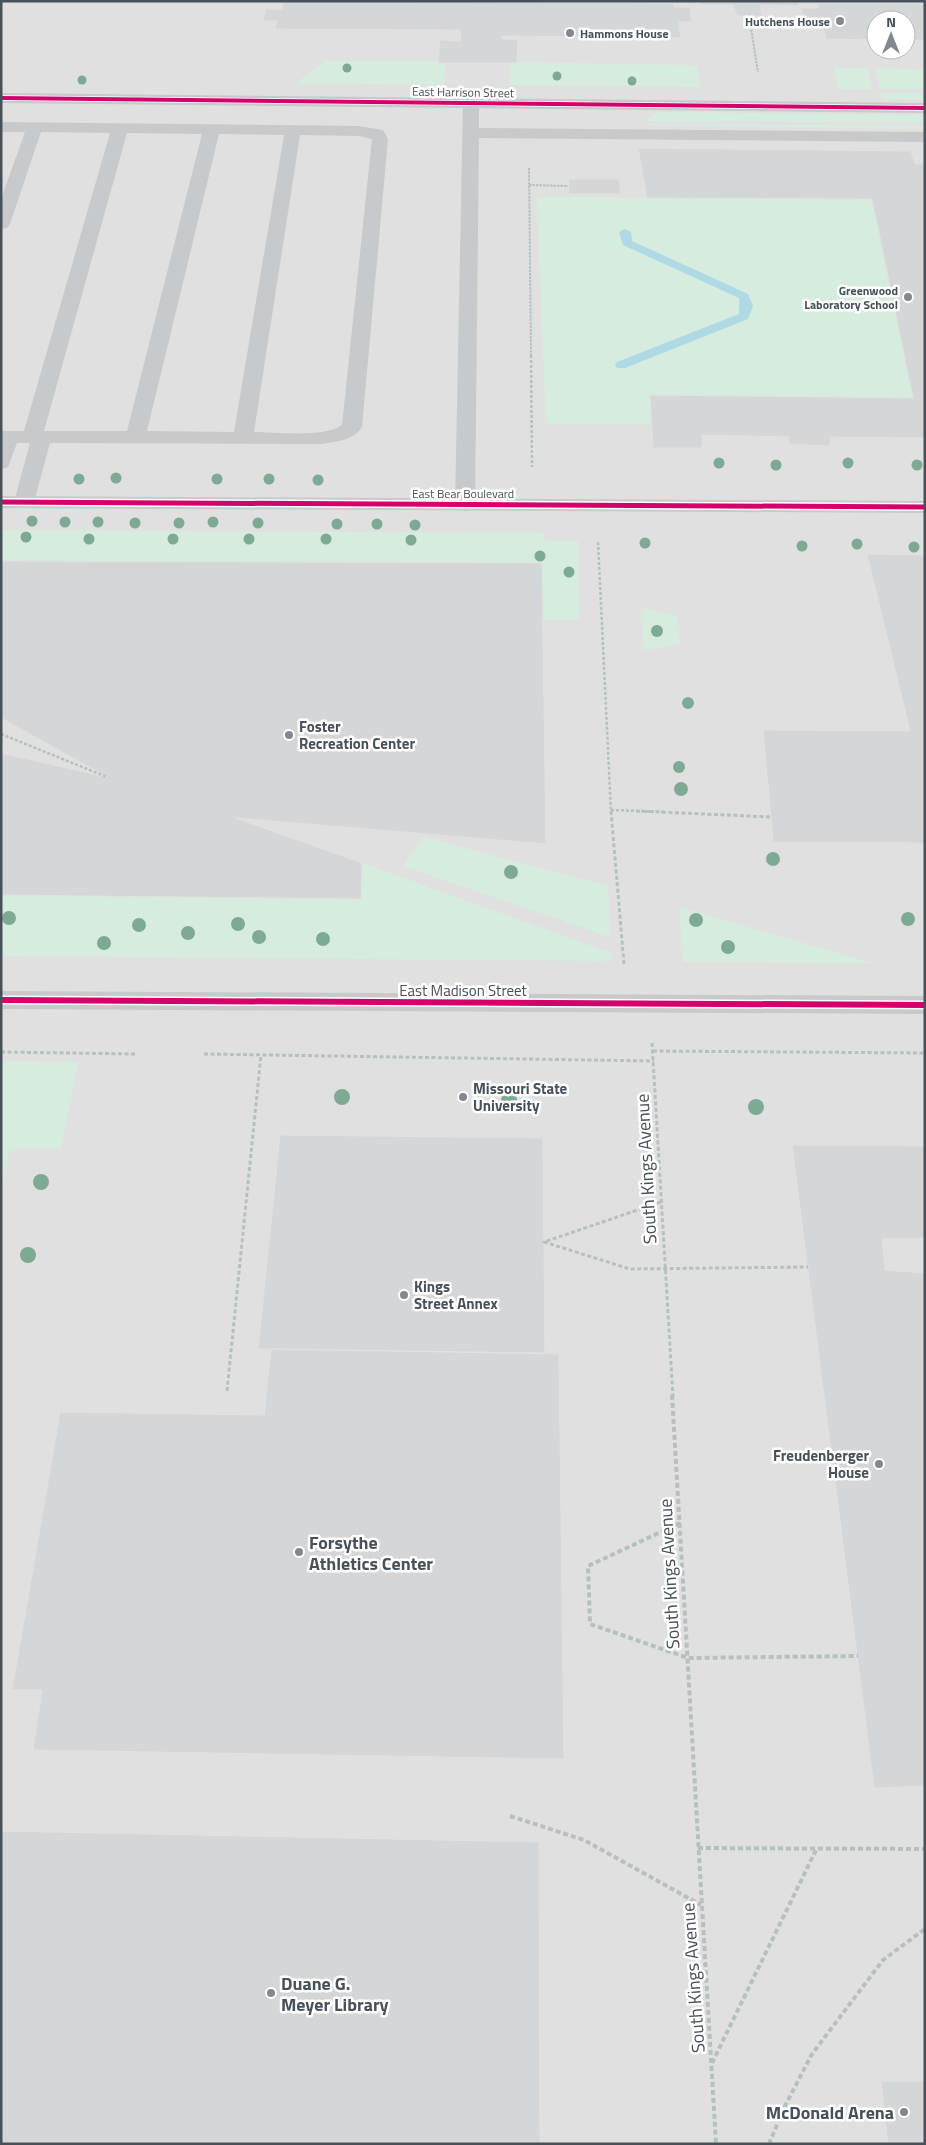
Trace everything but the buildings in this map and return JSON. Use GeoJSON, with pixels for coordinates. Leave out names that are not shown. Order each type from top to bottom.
{"type":"FeatureCollection","features":[{"type":"Feature","properties":{"kind":"street","name":"East Harrison Street"},"geometry":{"type":"LineString","coordinates":[[1,98],[925,108]]}},
{"type":"Feature","properties":{"kind":"street"},"geometry":{"type":"LineString","coordinates":[[465,505],[471,103]]}},
{"type":"Feature","properties":{"kind":"street"},"geometry":{"type":"LineString","coordinates":[[626,104],[630,134]]}},
{"type":"Feature","properties":{"kind":"street"},"geometry":{"type":"LineString","coordinates":[[1,127],[293,130],[377,133],[380,139],[380,155],[352,427],[343,434],[322,438],[5,437],[1,463]]}},
{"type":"Feature","properties":{"kind":"street"},"geometry":{"type":"LineString","coordinates":[[1,224],[35,127]]}},
{"type":"Feature","properties":{"kind":"street"},"geometry":{"type":"LineString","coordinates":[[24,502],[37,437],[120,128]]}},
{"type":"Feature","properties":{"kind":"street"},"geometry":{"type":"LineString","coordinates":[[136,437],[212,129]]}},
{"type":"Feature","properties":{"kind":"street"},"geometry":{"type":"LineString","coordinates":[[243,438],[293,130]]}},
{"type":"Feature","properties":{"kind":"street"},"geometry":{"type":"LineString","coordinates":[[471,133],[925,136]]}},
{"type":"Feature","properties":{"kind":"street","name":"East Bear Boulevard"},"geometry":{"type":"LineString","coordinates":[[1,502],[925,507]]}},
{"type":"Feature","properties":{"kind":"street","name":"East Madison Street"},"geometry":{"type":"LineString","coordinates":[[1,1000],[925,1005]]}},
{"type":"Feature","properties":{"kind":"path"},"geometry":{"type":"LineString","coordinates":[[749,16],[760,80]]}},
{"type":"Feature","properties":{"kind":"path"},"geometry":{"type":"LineString","coordinates":[[528,163],[532,475]]}},
{"type":"Feature","properties":{"kind":"path"},"geometry":{"type":"LineString","coordinates":[[529,185],[568,186]]}},
{"type":"Feature","properties":{"kind":"path"},"geometry":{"type":"LineString","coordinates":[[598,541],[611,810],[624,970]]}},
{"type":"Feature","properties":{"kind":"path"},"geometry":{"type":"LineString","coordinates":[[1,734],[107,777]]}},
{"type":"Feature","properties":{"kind":"path"},"geometry":{"type":"LineString","coordinates":[[611,810],[770,817]]}},
{"type":"Feature","properties":{"kind":"path"},"geometry":{"type":"LineString","coordinates":[[653,1051],[925,1053]]}},
{"type":"Feature","properties":{"kind":"path"},"geometry":{"type":"LineString","coordinates":[[1,1052],[136,1054]]}},
{"type":"Feature","properties":{"kind":"path"},"geometry":{"type":"LineString","coordinates":[[204,1054],[654,1061]]}},
{"type":"Feature","properties":{"kind":"path"},"geometry":{"type":"LineString","coordinates":[[227,1391],[261,1055]]}},
{"type":"Feature","properties":{"kind":"path"},"geometry":{"type":"LineString","coordinates":[[662,1202],[544,1242],[630,1268],[808,1267]]}},
{"type":"Feature","properties":{"kind":"path"},"geometry":{"type":"LineString","coordinates":[[680,1523],[588,1566],[590,1624],[688,1658],[858,1656]]}},
{"type":"Feature","properties":{"kind":"path"},"geometry":{"type":"LineString","coordinates":[[510,1816],[584,1840],[702,1905]]}},
{"type":"Feature","properties":{"kind":"path"},"geometry":{"type":"LineString","coordinates":[[698,1848],[925,1848]]}},
{"type":"Feature","properties":{"kind":"path"},"geometry":{"type":"LineString","coordinates":[[712,2063],[816,1848]]}},
{"type":"Feature","properties":{"kind":"path"},"geometry":{"type":"LineString","coordinates":[[769,2144],[784,2108],[812,2054],[883,1960],[925,1928]]}},
{"type":"Feature","properties":{"kind":"shaded area","name":"Missouri State University"},"geometry":{"type":"Polygon","coordinates":[[[1,1],[925,1],[925,2144],[1,2144],[1,1]]]}},
{"type":"Feature","properties":{"kind":"green space"},"geometry":{"type":"Polygon","coordinates":[[[325,61],[438,61],[445,63],[444,85],[296,83],[325,61]]]}},
{"type":"Feature","properties":{"kind":"green space"},"geometry":{"type":"Polygon","coordinates":[[[510,63],[688,65],[697,67],[700,87],[510,85],[510,63]]]}},
{"type":"Feature","properties":{"kind":"green space"},"geometry":{"type":"Polygon","coordinates":[[[834,68],[867,68],[872,89],[838,89],[834,68]]]}},
{"type":"Feature","properties":{"kind":"green space"},"geometry":{"type":"Polygon","coordinates":[[[874,68],[925,70],[925,89],[880,89],[874,68]]]}},
{"type":"Feature","properties":{"kind":"green space"},"geometry":{"type":"Polygon","coordinates":[[[880,93],[925,93],[925,100],[882,99],[880,93]]]}},
{"type":"Feature","properties":{"kind":"green space"},"geometry":{"type":"Polygon","coordinates":[[[661,112],[925,115],[925,123],[646,121],[653,114],[661,112]]]}},
{"type":"Feature","properties":{"kind":"green space"},"geometry":{"type":"Polygon","coordinates":[[[649,124],[925,126],[925,129],[652,125],[649,124]]]}},
{"type":"Feature","properties":{"kind":"green space"},"geometry":{"type":"Polygon","coordinates":[[[537,197],[872,199],[913,398],[652,424],[546,424],[537,197]]]}},
{"type":"Feature","properties":{"kind":"green space"},"geometry":{"type":"Polygon","coordinates":[[[1,530],[544,533],[545,541],[578,541],[579,620],[543,620],[542,563],[1,561],[1,530]]]}},
{"type":"Feature","properties":{"kind":"green space"},"geometry":{"type":"Polygon","coordinates":[[[641,608],[677,616],[680,644],[644,650],[641,608]]]}},
{"type":"Feature","properties":{"kind":"green space"},"geometry":{"type":"Polygon","coordinates":[[[424,837],[608,886],[610,937],[403,866],[424,837]]]}},
{"type":"Feature","properties":{"kind":"green space"},"geometry":{"type":"Polygon","coordinates":[[[362,863],[611,953],[613,957],[611,961],[1,956],[1,895],[361,899],[362,863]]]}},
{"type":"Feature","properties":{"kind":"green space"},"geometry":{"type":"Polygon","coordinates":[[[679,907],[872,963],[683,962],[679,907]]]}},
{"type":"Feature","properties":{"kind":"green space"},"geometry":{"type":"Polygon","coordinates":[[[1,1061],[78,1062],[61,1148],[10,1149],[1,1191],[1,1061]]]}},
{"type":"Feature","properties":{"kind":"waterway"},"geometry":{"type":"LineString","coordinates":[[621,365],[744,316],[747,306],[744,296],[627,243],[625,232]]}},
{"type":"Feature","properties":{"kind":"cycle path"},"geometry":{"type":"LineString","coordinates":[[1,98],[925,108]]}},
{"type":"Feature","properties":{"kind":"cycle path"},"geometry":{"type":"LineString","coordinates":[[1,502],[925,507]]}},
{"type":"Feature","properties":{"kind":"cycle path"},"geometry":{"type":"LineString","coordinates":[[1,1000],[925,1005]]}},
{"type":"Feature","properties":{"kind":"place","name":"Hutchens House"},"geometry":{"type":"Point","coordinates":[840,21]}},
{"type":"Feature","properties":{"kind":"place","name":"Hammons House"},"geometry":{"type":"Point","coordinates":[570,33]}},
{"type":"Feature","properties":{"kind":"place","name":"Greenwood Laboratory School"},"geometry":{"type":"Point","coordinates":[908,297]}},
{"type":"Feature","properties":{"kind":"place","name":"Foster Recreation Center"},"geometry":{"type":"Point","coordinates":[289,735]}},
{"type":"Feature","properties":{"kind":"place","name":"Missouri State University"},"geometry":{"type":"Point","coordinates":[463,1097]}},
{"type":"Feature","properties":{"kind":"place","name":"Kings Street Annex"},"geometry":{"type":"Point","coordinates":[404,1295]}},
{"type":"Feature","properties":{"kind":"place","name":"Freudenberger House"},"geometry":{"type":"Point","coordinates":[879,1464]}},
{"type":"Feature","properties":{"kind":"place","name":"Forsythe Athletics Center"},"geometry":{"type":"Point","coordinates":[299,1552]}},
{"type":"Feature","properties":{"kind":"place","name":"Duane G. Meyer Library"},"geometry":{"type":"Point","coordinates":[271,1993]}},
{"type":"Feature","properties":{"kind":"place","name":"McDonald Arena"},"geometry":{"type":"Point","coordinates":[904,2112]}}]}
